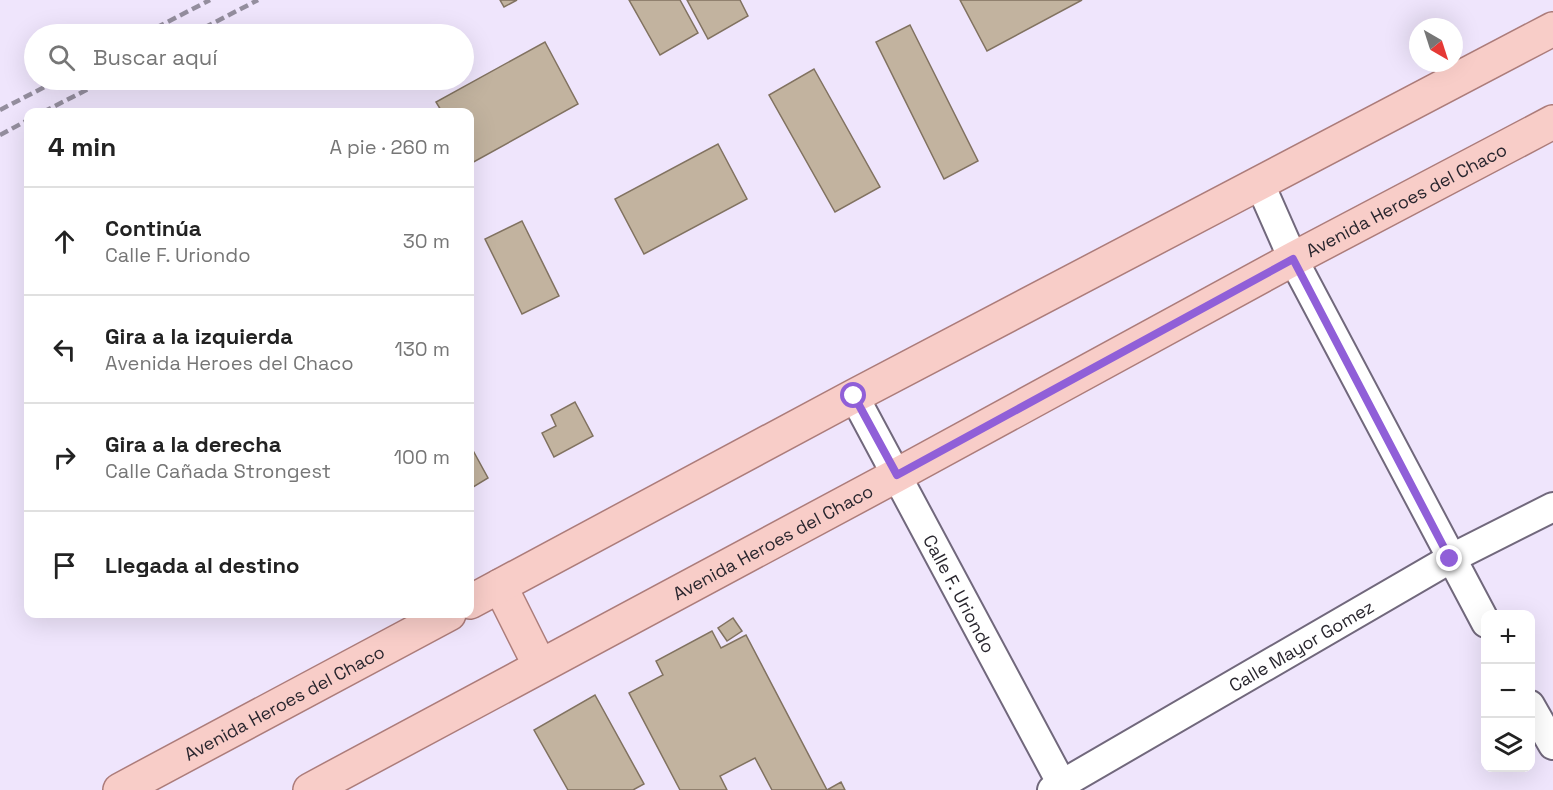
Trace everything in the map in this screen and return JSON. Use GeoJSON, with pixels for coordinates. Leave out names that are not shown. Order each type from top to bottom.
{"type":"FeatureCollection","features":[{"type":"Feature","properties":{"kind":"main road"},"geometry":{"type":"LineString","coordinates":[[474,600],[854,396],[1553,29]]}},
{"type":"Feature","properties":{"kind":"main road","name":"Avenida Heroes del Chaco"},"geometry":{"type":"LineString","coordinates":[[310,790],[897,475],[1293,259],[1553,122]]}},
{"type":"Feature","properties":{"kind":"main road"},"geometry":{"type":"LineString","coordinates":[[500,586],[540,666]]}},
{"type":"Feature","properties":{"kind":"main road","name":"Avenida Heroes del Chaco"},"geometry":{"type":"LineString","coordinates":[[129,788],[442,618]]}},
{"type":"Feature","properties":{"kind":"street"},"geometry":{"type":"LineString","coordinates":[[1259,182],[1293,259],[1481,616]]}},
{"type":"Feature","properties":{"kind":"street","name":"Calle F. Uriondo"},"geometry":{"type":"LineString","coordinates":[[854,396],[1060,788]]}},
{"type":"Feature","properties":{"kind":"street","name":"Calle Mayor Gomez"},"geometry":{"type":"LineString","coordinates":[[1060,788],[1450,559],[1553,507]]}},
{"type":"Feature","properties":{"kind":"street"},"geometry":{"type":"LineString","coordinates":[[1535,714],[1553,746]]}},
{"type":"Feature","properties":{"kind":"building"},"geometry":{"type":"Polygon","coordinates":[[[500,0],[517,0],[504,7],[500,0]]]}},
{"type":"Feature","properties":{"kind":"building"},"geometry":{"type":"Polygon","coordinates":[[[629,0],[680,0],[698,33],[660,55],[629,0]]]}},
{"type":"Feature","properties":{"kind":"building"},"geometry":{"type":"Polygon","coordinates":[[[687,0],[740,0],[748,16],[708,39],[687,0]]]}},
{"type":"Feature","properties":{"kind":"building"},"geometry":{"type":"Polygon","coordinates":[[[960,0],[1082,0],[987,51],[960,0]]]}},
{"type":"Feature","properties":{"kind":"building"},"geometry":{"type":"Polygon","coordinates":[[[910,25],[978,161],[944,179],[876,42],[910,25]]]}},
{"type":"Feature","properties":{"kind":"building"},"geometry":{"type":"Polygon","coordinates":[[[545,42],[578,104],[474,162],[474,108],[440,108],[436,102],[458,90],[474,90],[474,81],[545,42]]]}},
{"type":"Feature","properties":{"kind":"building"},"geometry":{"type":"Polygon","coordinates":[[[814,69],[880,187],[835,212],[769,95],[814,69]]]}},
{"type":"Feature","properties":{"kind":"building"},"geometry":{"type":"Polygon","coordinates":[[[718,144],[747,199],[644,254],[615,199],[718,144]]]}},
{"type":"Feature","properties":{"kind":"building"},"geometry":{"type":"Polygon","coordinates":[[[522,221],[559,296],[522,314],[485,239],[522,221]]]}},
{"type":"Feature","properties":{"kind":"building"},"geometry":{"type":"Polygon","coordinates":[[[575,402],[593,436],[554,457],[542,433],[556,426],[551,415],[575,402]]]}},
{"type":"Feature","properties":{"kind":"building"},"geometry":{"type":"Polygon","coordinates":[[[474,452],[488,478],[474,487],[474,452]]]}},
{"type":"Feature","properties":{"kind":"building"},"geometry":{"type":"Polygon","coordinates":[[[733,618],[742,631],[727,641],[718,628],[733,618]]]}},
{"type":"Feature","properties":{"kind":"building"},"geometry":{"type":"Polygon","coordinates":[[[712,631],[721,648],[746,635],[827,790],[772,790],[755,758],[720,776],[727,790],[680,790],[629,693],[663,675],[656,661],[712,631]]]}},
{"type":"Feature","properties":{"kind":"building"},"geometry":{"type":"Polygon","coordinates":[[[595,695],[644,784],[633,790],[568,790],[534,730],[595,695]]]}},
{"type":"Feature","properties":{"kind":"building"},"geometry":{"type":"Polygon","coordinates":[[[841,782],[845,790],[827,790],[841,782]]]}},
{"type":"Feature","properties":{"kind":"railway"},"geometry":{"type":"LineString","coordinates":[[163,24],[210,0]]}},
{"type":"Feature","properties":{"kind":"railway"},"geometry":{"type":"LineString","coordinates":[[211,24],[258,0]]}},
{"type":"Feature","properties":{"kind":"railway"},"geometry":{"type":"LineString","coordinates":[[0,110],[39,90]]}},
{"type":"Feature","properties":{"kind":"railway"},"geometry":{"type":"LineString","coordinates":[[51,108],[86,90]]}},
{"type":"Feature","properties":{"kind":"railway"},"geometry":{"type":"LineString","coordinates":[[0,135],[24,122]]}},
{"type":"Feature","properties":{"kind":"route"},"geometry":{"type":"LineString","coordinates":[[854,396],[897,475],[1293,259],[1450,559]]}}]}
